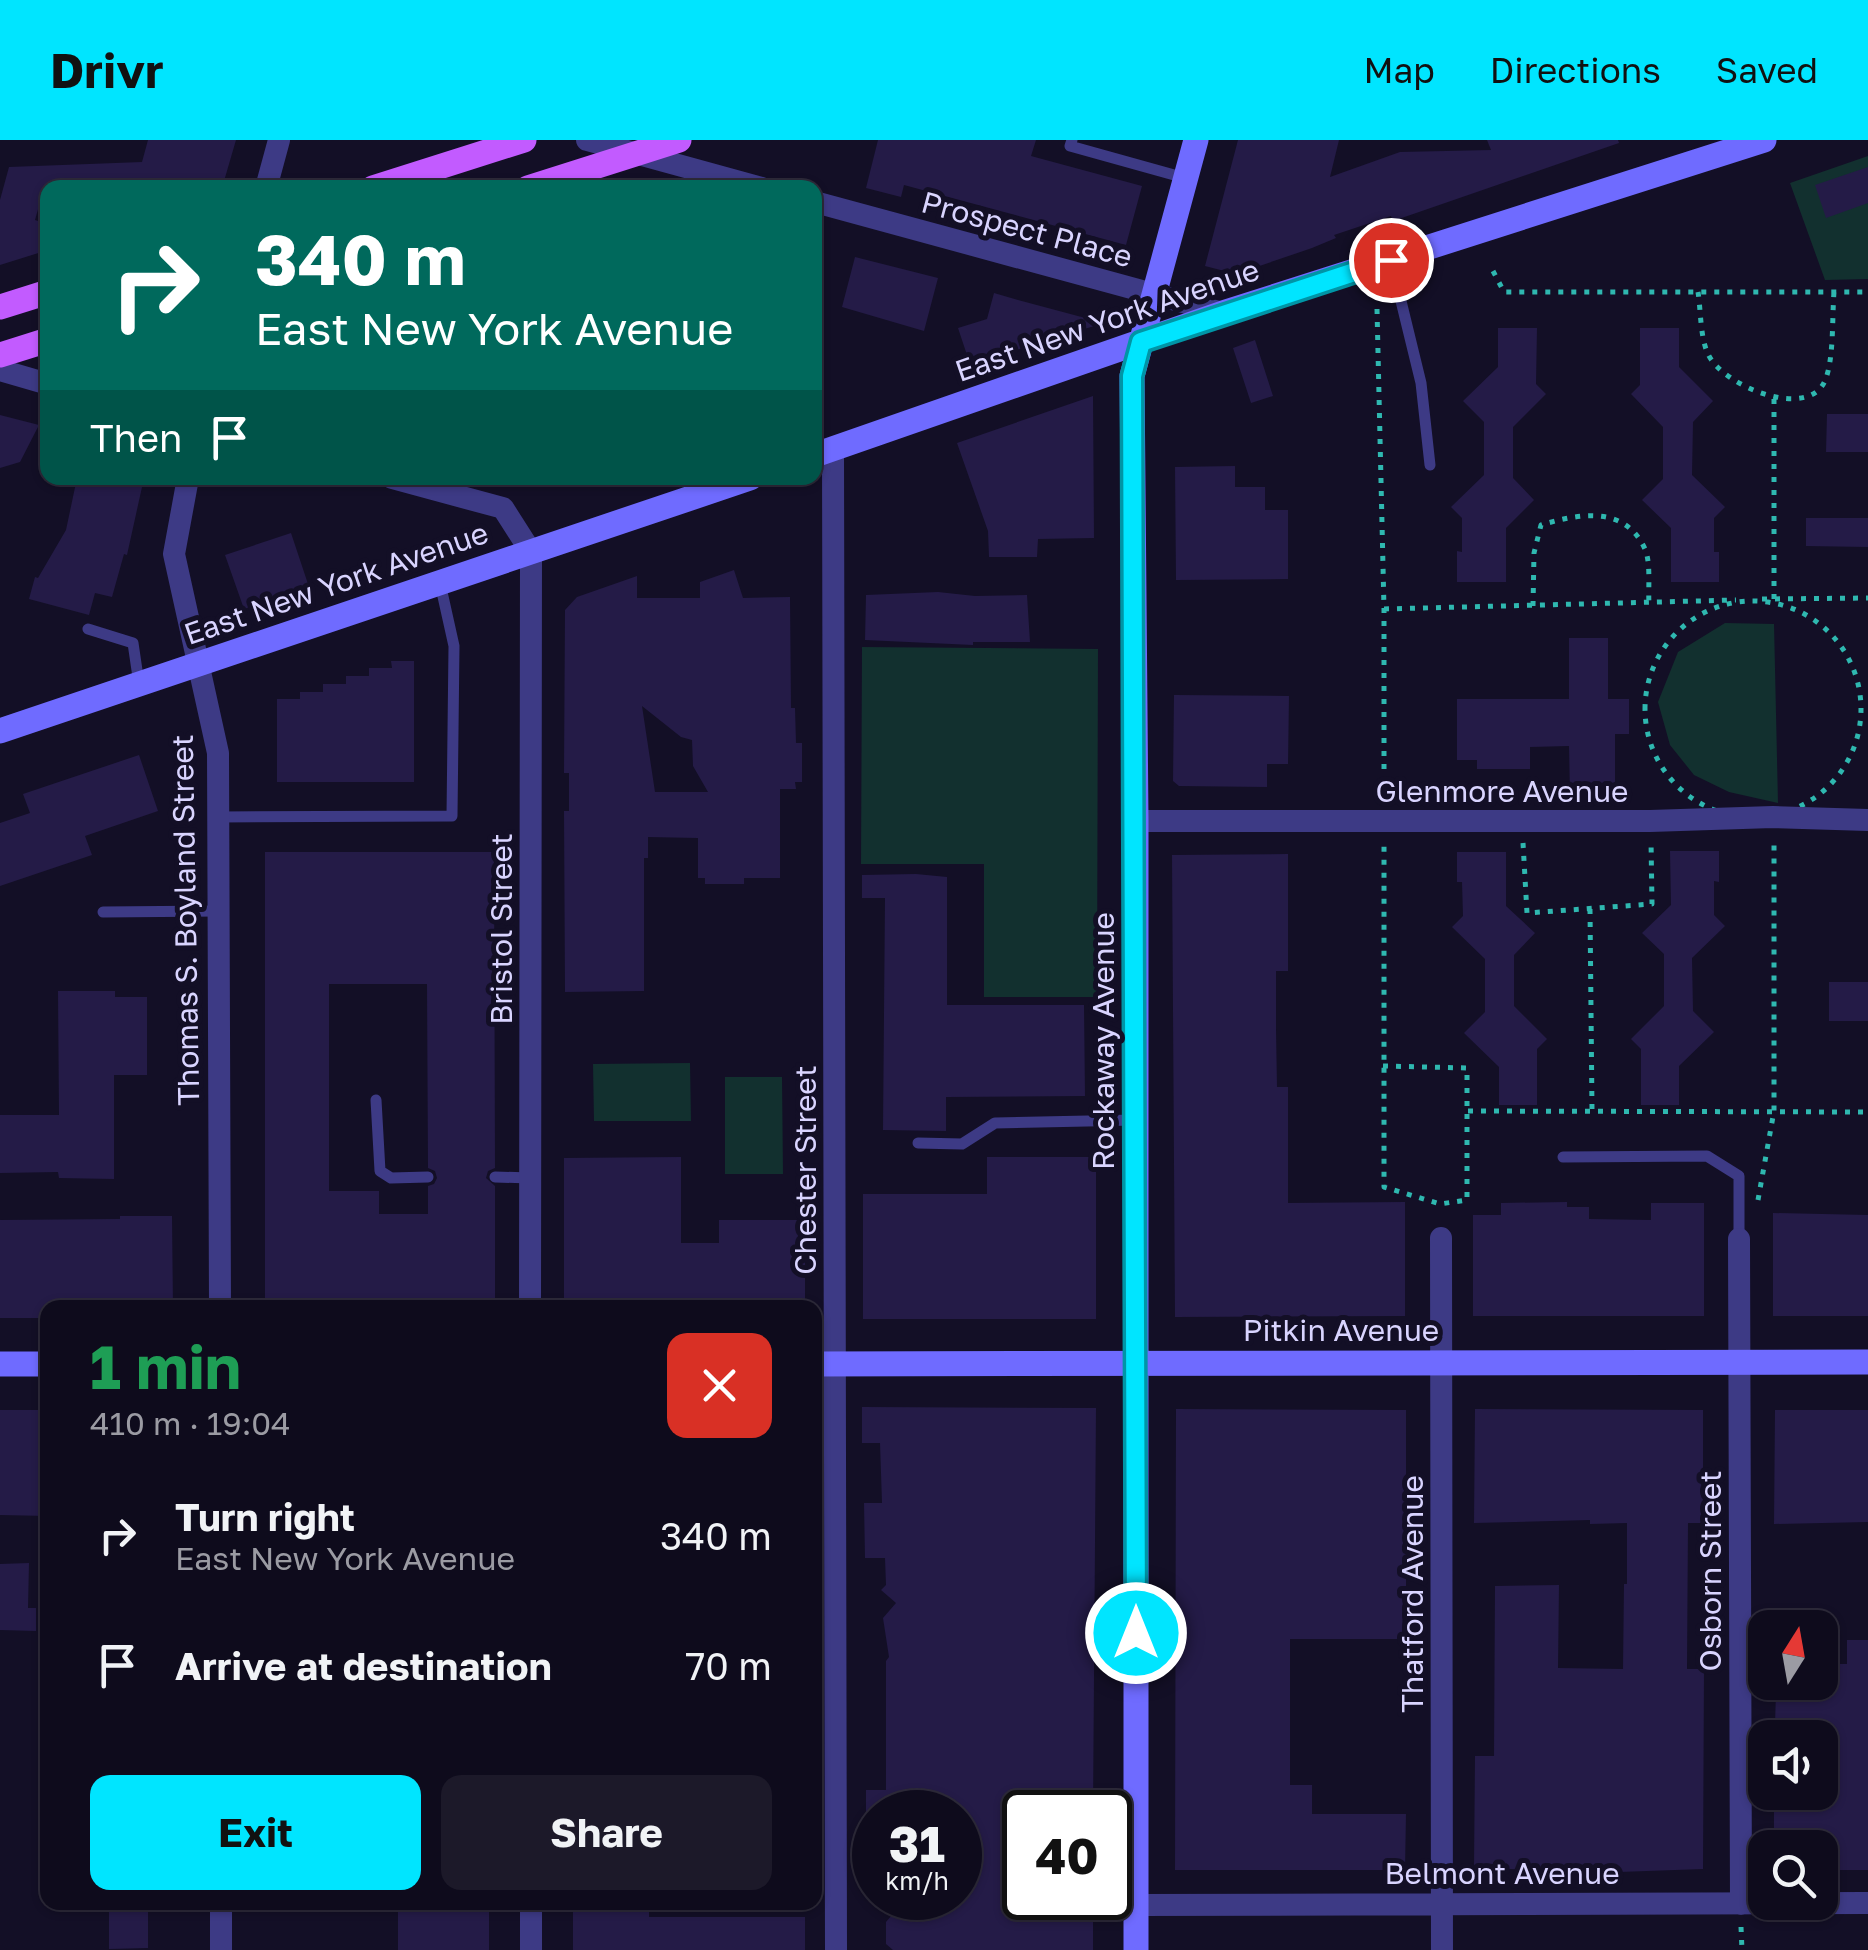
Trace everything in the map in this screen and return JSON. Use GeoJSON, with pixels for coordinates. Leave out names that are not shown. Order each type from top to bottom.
{"type":"FeatureCollection","features":[{"type":"Feature","properties":{"kind":"main road"},"geometry":{"type":"LineString","coordinates":[[399,180],[524,140]]}},
{"type":"Feature","properties":{"kind":"main road"},"geometry":{"type":"LineString","coordinates":[[553,180],[679,140]]}},
{"type":"Feature","properties":{"kind":"main road"},"geometry":{"type":"LineString","coordinates":[[0,306],[40,294]]}},
{"type":"Feature","properties":{"kind":"main road"},"geometry":{"type":"LineString","coordinates":[[0,355],[40,342]]}},
{"type":"Feature","properties":{"kind":"street"},"geometry":{"type":"LineString","coordinates":[[268,180],[278,140]]}},
{"type":"Feature","properties":{"kind":"street"},"geometry":{"type":"LineString","coordinates":[[587,140],[733,180]]}},
{"type":"Feature","properties":{"kind":"street","name":"Rockaway Avenue"},"geometry":{"type":"LineString","coordinates":[[1136,1950],[1132,376],[1196,140]]}},
{"type":"Feature","properties":{"kind":"street","name":"East New York Avenue"},"geometry":{"type":"LineString","coordinates":[[824,452],[1224,313],[1764,140]]}},
{"type":"Feature","properties":{"kind":"street","name":"Prospect Place"},"geometry":{"type":"LineString","coordinates":[[822,204],[1224,313]]}},
{"type":"Feature","properties":{"kind":"street"},"geometry":{"type":"LineString","coordinates":[[0,370],[40,382]]}},
{"type":"Feature","properties":{"kind":"street","name":"Chester Street"},"geometry":{"type":"LineString","coordinates":[[824,452],[826,1364],[836,1950]]}},
{"type":"Feature","properties":{"kind":"street","name":"Thomas S. Boyland Street"},"geometry":{"type":"LineString","coordinates":[[187,485],[174,554],[218,754],[220,1300]]}},
{"type":"Feature","properties":{"kind":"street"},"geometry":{"type":"LineString","coordinates":[[418,485],[503,508],[531,552]]}},
{"type":"Feature","properties":{"kind":"street","name":"East New York Avenue"},"geometry":{"type":"LineString","coordinates":[[0,731],[729,485]]}},
{"type":"Feature","properties":{"kind":"street","name":"Bristol Street"},"geometry":{"type":"LineString","coordinates":[[530,1300],[531,552]]}},
{"type":"Feature","properties":{"kind":"street","name":"Glenmore Avenue"},"geometry":{"type":"LineString","coordinates":[[1136,821],[1868,820]]}},
{"type":"Feature","properties":{"kind":"street","name":"Thatford Avenue"},"geometry":{"type":"LineString","coordinates":[[1441,1238],[1442,1950]]}},
{"type":"Feature","properties":{"kind":"street","name":"Osborn Street"},"geometry":{"type":"LineString","coordinates":[[1739,1239],[1741,1904]]}},
{"type":"Feature","properties":{"kind":"street","name":"Pitkin Avenue"},"geometry":{"type":"LineString","coordinates":[[826,1364],[1868,1362]]}},
{"type":"Feature","properties":{"kind":"street"},"geometry":{"type":"LineString","coordinates":[[0,1364],[40,1364]]}},
{"type":"Feature","properties":{"kind":"street","name":"Belmont Avenue"},"geometry":{"type":"LineString","coordinates":[[1136,1906],[1868,1903]]}},
{"type":"Feature","properties":{"kind":"street"},"geometry":{"type":"LineString","coordinates":[[221,1910],[221,1950]]}},
{"type":"Feature","properties":{"kind":"street"},"geometry":{"type":"LineString","coordinates":[[531,1910],[531,1950]]}},
{"type":"Feature","properties":{"kind":"lane"},"geometry":{"type":"LineString","coordinates":[[1072,140],[1070,146],[1186,178]]}},
{"type":"Feature","properties":{"kind":"lane"},"geometry":{"type":"LineString","coordinates":[[1391,260],[1421,383],[1430,464]]}},
{"type":"Feature","properties":{"kind":"lane"},"geometry":{"type":"LineString","coordinates":[[218,817],[452,816],[454,646],[440,582]]}},
{"type":"Feature","properties":{"kind":"lane"},"geometry":{"type":"LineString","coordinates":[[88,629],[133,643],[139,684]]}},
{"type":"Feature","properties":{"kind":"lane"},"geometry":{"type":"LineString","coordinates":[[103,912],[219,911]]}},
{"type":"Feature","properties":{"kind":"lane"},"geometry":{"type":"LineString","coordinates":[[376,1100],[380,1171],[391,1178],[428,1177]]}},
{"type":"Feature","properties":{"kind":"lane"},"geometry":{"type":"LineString","coordinates":[[918,1144],[962,1144],[995,1122],[1136,1120]]}},
{"type":"Feature","properties":{"kind":"lane"},"geometry":{"type":"LineString","coordinates":[[1563,1157],[1707,1156],[1739,1176],[1739,1239]]}},
{"type":"Feature","properties":{"kind":"lane"},"geometry":{"type":"LineString","coordinates":[[495,1177],[530,1178]]}},
{"type":"Feature","properties":{"kind":"path"},"geometry":{"type":"LineString","coordinates":[[1494,270],[1504,292],[1868,292]]}},
{"type":"Feature","properties":{"kind":"path"},"geometry":{"type":"LineString","coordinates":[[1698,292],[1707,353],[1718,368],[1732,382],[1774,397],[1796,398],[1816,392],[1826,380],[1834,292]]}},
{"type":"Feature","properties":{"kind":"path"},"geometry":{"type":"LineString","coordinates":[[1377,310],[1384,609],[1383,1066],[1384,1188],[1440,1204],[1467,1200],[1467,1068],[1383,1066]]}},
{"type":"Feature","properties":{"kind":"path"},"geometry":{"type":"LineString","coordinates":[[1774,397],[1774,601]]}},
{"type":"Feature","properties":{"kind":"path"},"geometry":{"type":"LineString","coordinates":[[1533,606],[1534,553],[1541,525],[1601,513],[1628,528],[1645,550],[1649,604]]}},
{"type":"Feature","properties":{"kind":"path"},"geometry":{"type":"LineString","coordinates":[[1384,609],[1774,601],[1799,608],[1840,644],[1856,674],[1861,708],[1856,741],[1832,782],[1817,797],[1774,818],[1716,810],[1683,791],[1659,762],[1646,727],[1646,690],[1659,655],[1682,626],[1714,607],[1740,602],[1774,601],[1868,598]]}},
{"type":"Feature","properties":{"kind":"path"},"geometry":{"type":"LineString","coordinates":[[1739,1239],[1760,1196],[1774,1111],[1774,818]]}},
{"type":"Feature","properties":{"kind":"path"},"geometry":{"type":"LineString","coordinates":[[1521,820],[1527,913],[1652,904],[1650,821]]}},
{"type":"Feature","properties":{"kind":"path"},"geometry":{"type":"LineString","coordinates":[[1590,908],[1592,1111]]}},
{"type":"Feature","properties":{"kind":"path"},"geometry":{"type":"LineString","coordinates":[[1468,1111],[1868,1112]]}},
{"type":"Feature","properties":{"kind":"green space"},"geometry":{"type":"Polygon","coordinates":[[[1868,156],[1868,279],[1825,280],[1790,183],[1868,156]]]}},
{"type":"Feature","properties":{"kind":"green space"},"geometry":{"type":"Polygon","coordinates":[[[1725,623],[1774,624],[1778,803],[1729,792],[1694,775],[1670,745],[1658,702],[1678,652],[1725,623]]]}},
{"type":"Feature","properties":{"kind":"green space"},"geometry":{"type":"Polygon","coordinates":[[[862,647],[1098,649],[1097,997],[984,997],[984,864],[861,864],[862,647]]]}},
{"type":"Feature","properties":{"kind":"green space"},"geometry":{"type":"Polygon","coordinates":[[[690,1063],[691,1121],[594,1121],[593,1064],[690,1063]]]}},
{"type":"Feature","properties":{"kind":"green space"},"geometry":{"type":"Polygon","coordinates":[[[725,1077],[782,1077],[783,1174],[725,1174],[725,1077]]]}},
{"type":"Feature","properties":{"kind":"building"},"geometry":{"type":"Polygon","coordinates":[[[148,140],[236,140],[224,180],[40,180],[35,220],[40,222],[40,252],[0,265],[0,200],[9,167],[142,162],[148,140]]]}},
{"type":"Feature","properties":{"kind":"building"},"geometry":{"type":"Polygon","coordinates":[[[878,140],[1036,140],[1031,156],[1142,186],[1126,245],[904,185],[901,197],[866,188],[878,140]]]}},
{"type":"Feature","properties":{"kind":"building"},"geometry":{"type":"Polygon","coordinates":[[[1238,140],[1339,140],[1330,177],[1400,152],[1491,150],[1487,140],[1619,143],[1393,221],[1391,216],[1334,235],[1336,238],[1312,248],[1236,274],[1205,266],[1238,140]]]}},
{"type":"Feature","properties":{"kind":"building"},"geometry":{"type":"Polygon","coordinates":[[[1868,167],[1868,203],[1826,218],[1815,185],[1868,167]]]}},
{"type":"Feature","properties":{"kind":"building"},"geometry":{"type":"Polygon","coordinates":[[[855,257],[938,278],[924,331],[842,307],[855,257]]]}},
{"type":"Feature","properties":{"kind":"building"},"geometry":{"type":"Polygon","coordinates":[[[994,293],[1104,323],[970,364],[958,328],[987,319],[994,293]]]}},
{"type":"Feature","properties":{"kind":"building"},"geometry":{"type":"Polygon","coordinates":[[[1498,328],[1537,328],[1536,384],[1546,394],[1513,427],[1513,478],[1534,500],[1506,528],[1506,582],[1457,582],[1462,518],[1451,507],[1484,475],[1484,422],[1463,401],[1498,367],[1498,328]]]}},
{"type":"Feature","properties":{"kind":"building"},"geometry":{"type":"Polygon","coordinates":[[[1640,328],[1679,328],[1679,367],[1713,401],[1693,422],[1692,475],[1725,507],[1714,518],[1719,582],[1671,582],[1671,528],[1642,500],[1663,479],[1663,427],[1631,394],[1640,385],[1640,328]]]}},
{"type":"Feature","properties":{"kind":"building"},"geometry":{"type":"Polygon","coordinates":[[[1255,340],[1273,396],[1251,403],[1233,348],[1255,340]]]}},
{"type":"Feature","properties":{"kind":"building"},"geometry":{"type":"Polygon","coordinates":[[[1093,396],[1094,538],[1038,539],[1037,557],[989,557],[988,531],[957,443],[1093,396]]]}},
{"type":"Feature","properties":{"kind":"building"},"geometry":{"type":"Polygon","coordinates":[[[1827,414],[1868,414],[1868,452],[1826,452],[1827,414]]]}},
{"type":"Feature","properties":{"kind":"building"},"geometry":{"type":"Polygon","coordinates":[[[0,415],[39,425],[20,462],[0,468],[0,415]]]}},
{"type":"Feature","properties":{"kind":"building"},"geometry":{"type":"Polygon","coordinates":[[[1235,466],[1235,487],[1265,487],[1265,510],[1288,510],[1288,579],[1176,580],[1175,467],[1235,466]]]}},
{"type":"Feature","properties":{"kind":"building"},"geometry":{"type":"Polygon","coordinates":[[[76,485],[142,485],[127,555],[124,554],[112,597],[95,593],[89,615],[29,599],[35,577],[38,578],[66,530],[76,485]]]}},
{"type":"Feature","properties":{"kind":"building"},"geometry":{"type":"Polygon","coordinates":[[[1806,518],[1868,518],[1868,547],[1806,546],[1806,518]]]}},
{"type":"Feature","properties":{"kind":"building"},"geometry":{"type":"Polygon","coordinates":[[[291,533],[309,587],[244,609],[225,555],[291,533]]]}},
{"type":"Feature","properties":{"kind":"building"},"geometry":{"type":"Polygon","coordinates":[[[734,570],[743,598],[790,597],[791,708],[795,708],[796,743],[802,743],[802,782],[795,782],[796,789],[780,789],[780,878],[744,878],[744,884],[705,884],[705,878],[698,878],[698,838],[648,837],[648,858],[644,858],[644,991],[565,992],[564,811],[569,811],[569,773],[564,773],[565,610],[577,597],[637,576],[637,598],[700,598],[700,582],[734,570]],[[642,706],[655,792],[708,792],[693,766],[692,740],[681,737],[642,706]]]}},
{"type":"Feature","properties":{"kind":"building"},"geometry":{"type":"Polygon","coordinates":[[[866,595],[1027,595],[1030,642],[973,645],[865,640],[866,595]]]}},
{"type":"Feature","properties":{"kind":"building"},"geometry":{"type":"Polygon","coordinates":[[[1569,638],[1608,638],[1608,699],[1629,699],[1629,734],[1615,734],[1615,793],[1570,794],[1569,746],[1530,747],[1530,769],[1477,769],[1477,760],[1457,760],[1457,699],[1569,699],[1569,638]]]}},
{"type":"Feature","properties":{"kind":"building"},"geometry":{"type":"Polygon","coordinates":[[[391,661],[414,661],[414,782],[277,782],[277,699],[300,699],[300,692],[323,692],[323,684],[346,684],[346,676],[369,676],[369,668],[392,668],[391,661]]]}},
{"type":"Feature","properties":{"kind":"building"},"geometry":{"type":"Polygon","coordinates":[[[1174,695],[1289,696],[1288,764],[1267,764],[1267,787],[1179,786],[1173,781],[1174,695]]]}},
{"type":"Feature","properties":{"kind":"building"},"geometry":{"type":"Polygon","coordinates":[[[139,755],[158,811],[85,836],[92,855],[0,886],[0,823],[30,813],[23,794],[139,755]]]}},
{"type":"Feature","properties":{"kind":"building"},"geometry":{"type":"Polygon","coordinates":[[[1670,851],[1719,851],[1714,915],[1725,926],[1692,958],[1693,1011],[1714,1032],[1679,1066],[1679,1105],[1641,1105],[1641,1049],[1631,1039],[1664,1006],[1664,954],[1642,933],[1671,905],[1670,851]]]}},
{"type":"Feature","properties":{"kind":"building"},"geometry":{"type":"Polygon","coordinates":[[[265,852],[494,852],[495,1168],[488,1171],[486,1178],[495,1186],[495,1300],[265,1300],[265,852]],[[329,984],[329,1191],[379,1191],[379,1214],[428,1214],[428,1186],[437,1178],[435,1171],[428,1168],[427,984],[329,984]]]}},
{"type":"Feature","properties":{"kind":"building"},"geometry":{"type":"Polygon","coordinates":[[[1457,852],[1506,852],[1506,906],[1535,933],[1514,955],[1514,1006],[1547,1039],[1537,1049],[1537,1105],[1499,1105],[1499,1067],[1464,1033],[1485,1012],[1485,959],[1452,927],[1463,916],[1457,852]]]}},
{"type":"Feature","properties":{"kind":"building"},"geometry":{"type":"Polygon","coordinates":[[[1288,854],[1288,971],[1276,971],[1276,1029],[1277,1087],[1288,1087],[1288,1203],[1405,1202],[1405,1316],[1175,1317],[1172,855],[1288,854]]]}},
{"type":"Feature","properties":{"kind":"building"},"geometry":{"type":"Polygon","coordinates":[[[862,875],[947,877],[947,1005],[1084,1005],[1085,1096],[946,1097],[946,1131],[883,1130],[885,898],[862,898],[862,875]]]}},
{"type":"Feature","properties":{"kind":"building"},"geometry":{"type":"Polygon","coordinates":[[[1829,982],[1868,982],[1868,1021],[1829,1021],[1829,982]]]}},
{"type":"Feature","properties":{"kind":"building"},"geometry":{"type":"Polygon","coordinates":[[[58,991],[115,991],[115,997],[147,997],[147,1075],[114,1075],[114,1179],[59,1178],[58,1172],[0,1173],[0,1115],[59,1115],[58,991]]]}},
{"type":"Feature","properties":{"kind":"building"},"geometry":{"type":"Polygon","coordinates":[[[681,1157],[681,1243],[719,1243],[719,1220],[805,1220],[805,1300],[564,1300],[564,1158],[681,1157]]]}},
{"type":"Feature","properties":{"kind":"building"},"geometry":{"type":"Polygon","coordinates":[[[987,1157],[1096,1157],[1096,1319],[863,1319],[863,1194],[987,1194],[987,1157]]]}},
{"type":"Feature","properties":{"kind":"building"},"geometry":{"type":"Polygon","coordinates":[[[1567,1202],[1567,1207],[1589,1207],[1589,1219],[1651,1220],[1651,1203],[1704,1203],[1704,1316],[1473,1316],[1473,1215],[1501,1215],[1501,1203],[1567,1202]]]}},
{"type":"Feature","properties":{"kind":"building"},"geometry":{"type":"Polygon","coordinates":[[[1773,1213],[1868,1215],[1868,1316],[1773,1316],[1773,1213]]]}},
{"type":"Feature","properties":{"kind":"building"},"geometry":{"type":"Polygon","coordinates":[[[172,1216],[173,1300],[40,1300],[40,1318],[0,1318],[0,1220],[172,1216]]]}},
{"type":"Feature","properties":{"kind":"building"},"geometry":{"type":"Polygon","coordinates":[[[862,1407],[1096,1408],[1093,1790],[1002,1790],[1002,1920],[1093,1920],[1093,1950],[893,1950],[886,1944],[888,1920],[982,1920],[982,1790],[886,1790],[889,1657],[883,1618],[896,1603],[881,1590],[886,1585],[885,1558],[865,1558],[864,1503],[882,1503],[880,1443],[862,1443],[862,1407]]]}},
{"type":"Feature","properties":{"kind":"building"},"geometry":{"type":"Polygon","coordinates":[[[1176,1409],[1406,1410],[1406,1596],[1402,1639],[1290,1639],[1290,1785],[1312,1785],[1312,1814],[1406,1814],[1405,1870],[1175,1870],[1176,1409]]]}},
{"type":"Feature","properties":{"kind":"building"},"geometry":{"type":"Polygon","coordinates":[[[1475,1409],[1703,1410],[1703,1523],[1688,1523],[1687,1669],[1704,1669],[1703,1869],[1619,1872],[1474,1868],[1475,1756],[1494,1756],[1495,1586],[1559,1585],[1558,1668],[1623,1669],[1627,1584],[1627,1523],[1474,1523],[1475,1409]]]}},
{"type":"Feature","properties":{"kind":"building"},"geometry":{"type":"Polygon","coordinates":[[[0,1410],[40,1410],[40,1516],[0,1515],[0,1410]]]}},
{"type":"Feature","properties":{"kind":"building"},"geometry":{"type":"Polygon","coordinates":[[[1775,1410],[1868,1410],[1868,1522],[1774,1524],[1775,1410]]]}},
{"type":"Feature","properties":{"kind":"building"},"geometry":{"type":"Polygon","coordinates":[[[29,1563],[28,1608],[36,1608],[36,1631],[0,1630],[0,1564],[29,1563]]]}},
{"type":"Feature","properties":{"kind":"building"},"geometry":{"type":"Polygon","coordinates":[[[1847,1640],[1868,1640],[1868,1870],[1838,1870],[1838,1830],[1774,1830],[1774,1810],[1838,1810],[1838,1720],[1775,1720],[1776,1700],[1838,1700],[1838,1664],[1847,1664],[1847,1640]]]}},
{"type":"Feature","properties":{"kind":"building"},"geometry":{"type":"Polygon","coordinates":[[[109,1910],[148,1910],[148,1948],[109,1949],[109,1910]]]}},
{"type":"Feature","properties":{"kind":"building"},"geometry":{"type":"Polygon","coordinates":[[[398,1910],[489,1910],[489,1950],[398,1950],[398,1910]]]}},
{"type":"Feature","properties":{"kind":"building"},"geometry":{"type":"Polygon","coordinates":[[[573,1910],[649,1910],[649,1917],[805,1917],[805,1950],[573,1950],[573,1910]]]}},
{"type":"Feature","properties":{"kind":"route"},"geometry":{"type":"LineString","coordinates":[[1136,1633],[1132,376],[1141,342],[1391,260]]}}]}
